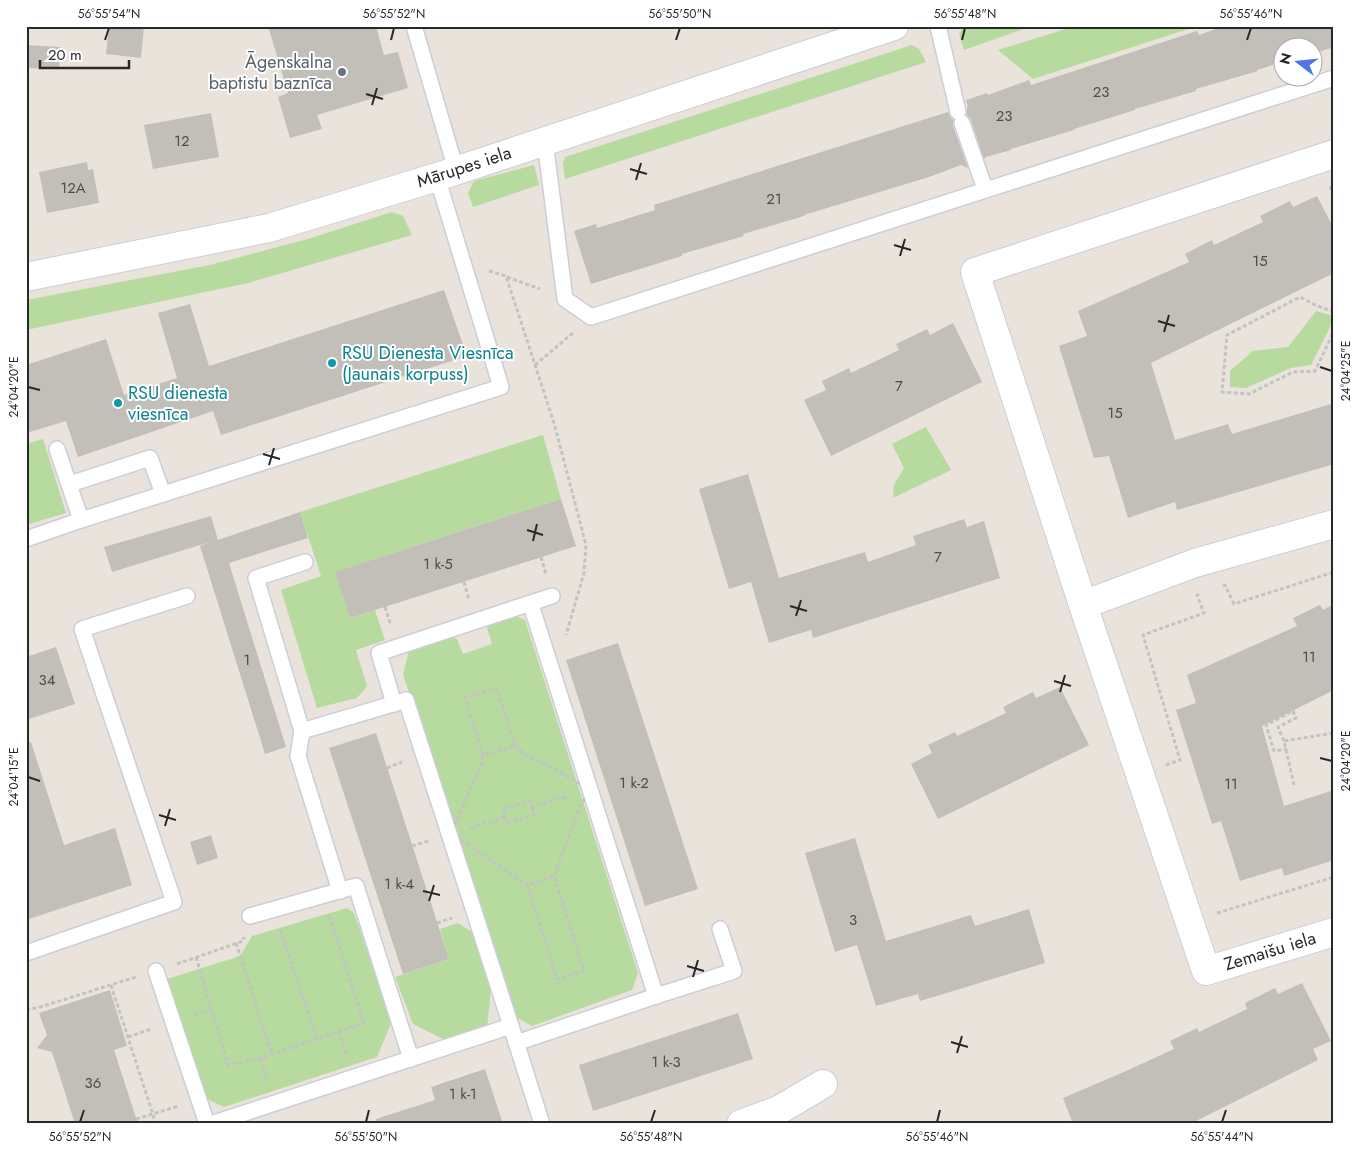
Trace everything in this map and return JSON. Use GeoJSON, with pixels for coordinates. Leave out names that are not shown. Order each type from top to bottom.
{"type":"FeatureCollection","features":[{"type":"Feature","properties":{"kind":"street","name":"Mārupes iela"},"geometry":{"type":"LineString","coordinates":[[26,277],[269,228],[447,174],[894,26]]}},
{"type":"Feature","properties":{"kind":"street"},"geometry":{"type":"LineString","coordinates":[[1334,154],[975,272],[1083,605],[1195,562],[1334,524]]}},
{"type":"Feature","properties":{"kind":"street","name":"Zemaišu iela"},"geometry":{"type":"LineString","coordinates":[[1083,605],[1206,971],[1334,932]]}},
{"type":"Feature","properties":{"kind":"street"},"geometry":{"type":"LineString","coordinates":[[742,1124],[779,1110],[823,1084]]}},
{"type":"Feature","properties":{"kind":"lane"},"geometry":{"type":"LineString","coordinates":[[26,539],[501,387],[463,261],[447,174],[414,26]]}},
{"type":"Feature","properties":{"kind":"lane"},"geometry":{"type":"LineString","coordinates":[[938,26],[960,118],[985,189]]}},
{"type":"Feature","properties":{"kind":"lane"},"geometry":{"type":"LineString","coordinates":[[545,141],[565,299],[591,317],[1334,78]]}},
{"type":"Feature","properties":{"kind":"lane"},"geometry":{"type":"LineString","coordinates":[[57,449],[81,520]]}},
{"type":"Feature","properties":{"kind":"lane"},"geometry":{"type":"LineString","coordinates":[[70,484],[150,458],[164,494]]}},
{"type":"Feature","properties":{"kind":"lane"},"geometry":{"type":"LineString","coordinates":[[305,562],[256,578],[302,731],[298,756],[340,891]]}},
{"type":"Feature","properties":{"kind":"lane"},"geometry":{"type":"LineString","coordinates":[[26,953],[174,902],[82,630],[187,596]]}},
{"type":"Feature","properties":{"kind":"lane"},"geometry":{"type":"LineString","coordinates":[[394,704],[379,654],[530,605],[552,596]]}},
{"type":"Feature","properties":{"kind":"lane"},"geometry":{"type":"LineString","coordinates":[[530,605],[553,674],[587,790],[656,996]]}},
{"type":"Feature","properties":{"kind":"lane"},"geometry":{"type":"LineString","coordinates":[[302,731],[406,700],[454,833],[542,1124]]}},
{"type":"Feature","properties":{"kind":"lane"},"geometry":{"type":"LineString","coordinates":[[250,916],[356,886],[410,1059]]}},
{"type":"Feature","properties":{"kind":"lane"},"geometry":{"type":"LineString","coordinates":[[516,1043],[734,971],[720,929]]}},
{"type":"Feature","properties":{"kind":"lane"},"geometry":{"type":"LineString","coordinates":[[156,971],[199,1100],[209,1124],[511,1026]]}},
{"type":"Feature","properties":{"kind":"path"},"geometry":{"type":"LineString","coordinates":[[463,261],[565,299]]}},
{"type":"Feature","properties":{"kind":"path"},"geometry":{"type":"LineString","coordinates":[[506,276],[554,423],[586,545],[584,572],[571,620],[553,674]]}},
{"type":"Feature","properties":{"kind":"path"},"geometry":{"type":"LineString","coordinates":[[1334,312],[1300,297],[1227,335],[1222,392],[1249,394],[1293,372],[1315,370],[1334,330]]}},
{"type":"Feature","properties":{"kind":"path"},"geometry":{"type":"LineString","coordinates":[[536,365],[591,317]]}},
{"type":"Feature","properties":{"kind":"path"},"geometry":{"type":"LineString","coordinates":[[1218,588],[1225,585],[1234,604],[1334,572]]}},
{"type":"Feature","properties":{"kind":"path"},"geometry":{"type":"LineString","coordinates":[[1162,767],[1180,760],[1143,635],[1204,613],[1197,595],[1204,592]]}},
{"type":"Feature","properties":{"kind":"path"},"geometry":{"type":"LineString","coordinates":[[497,688],[515,746],[587,790],[554,876],[584,971],[557,980],[527,885],[468,845],[454,833],[481,766],[483,755],[465,698],[497,688]]}},
{"type":"Feature","properties":{"kind":"path"},"geometry":{"type":"LineString","coordinates":[[1287,749],[1274,751],[1266,725],[1293,711],[1296,718],[1278,727],[1287,749],[1294,785]]}},
{"type":"Feature","properties":{"kind":"path"},"geometry":{"type":"LineString","coordinates":[[1284,741],[1334,733]]}},
{"type":"Feature","properties":{"kind":"path"},"geometry":{"type":"LineString","coordinates":[[483,755],[515,746]]}},
{"type":"Feature","properties":{"kind":"path"},"geometry":{"type":"LineString","coordinates":[[532,807],[570,795]]}},
{"type":"Feature","properties":{"kind":"path"},"geometry":{"type":"LineString","coordinates":[[530,801],[535,814],[507,823],[505,817],[503,809],[530,801]]}},
{"type":"Feature","properties":{"kind":"path"},"geometry":{"type":"LineString","coordinates":[[468,829],[505,817]]}},
{"type":"Feature","properties":{"kind":"path"},"geometry":{"type":"LineString","coordinates":[[412,846],[454,833]]}},
{"type":"Feature","properties":{"kind":"path"},"geometry":{"type":"LineString","coordinates":[[527,885],[554,876]]}},
{"type":"Feature","properties":{"kind":"path"},"geometry":{"type":"LineString","coordinates":[[1213,914],[1334,877]]}},
{"type":"Feature","properties":{"kind":"path"},"geometry":{"type":"LineString","coordinates":[[196,957],[228,1065],[261,1058],[364,1023],[322,896]]}},
{"type":"Feature","properties":{"kind":"path"},"geometry":{"type":"LineString","coordinates":[[274,909],[317,1039]]}},
{"type":"Feature","properties":{"kind":"path"},"geometry":{"type":"LineString","coordinates":[[236,943],[272,1054]]}},
{"type":"Feature","properties":{"kind":"path"},"geometry":{"type":"LineString","coordinates":[[111,985],[156,1124]]}},
{"type":"Feature","properties":{"kind":"path"},"geometry":{"type":"LineString","coordinates":[[136,1119],[199,1100]]}},
{"type":"Feature","properties":{"kind":"green space"},"geometry":{"type":"Polygon","coordinates":[[[964,26],[1032,26],[964,50],[959,34],[964,26]]]}},
{"type":"Feature","properties":{"kind":"green space"},"geometry":{"type":"Polygon","coordinates":[[[1075,26],[1198,26],[1033,79],[998,50],[1075,26]]]}},
{"type":"Feature","properties":{"kind":"green space"},"geometry":{"type":"Polygon","coordinates":[[[912,45],[919,49],[926,62],[565,179],[563,163],[565,157],[912,45]]]}},
{"type":"Feature","properties":{"kind":"green space"},"geometry":{"type":"Polygon","coordinates":[[[534,165],[539,185],[473,207],[468,193],[474,181],[534,165]]]}},
{"type":"Feature","properties":{"kind":"green space"},"geometry":{"type":"Polygon","coordinates":[[[392,212],[403,216],[412,235],[248,283],[26,330],[26,300],[210,265],[308,239],[392,212]]]}},
{"type":"Feature","properties":{"kind":"green space"},"geometry":{"type":"Polygon","coordinates":[[[1316,311],[1334,316],[1334,319],[1311,365],[1291,368],[1246,388],[1230,387],[1230,371],[1253,351],[1288,347],[1316,311]]]}},
{"type":"Feature","properties":{"kind":"green space"},"geometry":{"type":"Polygon","coordinates":[[[926,427],[951,470],[893,498],[894,485],[904,468],[892,444],[926,427]]]}},
{"type":"Feature","properties":{"kind":"green space"},"geometry":{"type":"Polygon","coordinates":[[[543,435],[561,499],[336,572],[350,618],[375,610],[385,640],[356,650],[367,686],[357,698],[317,708],[281,590],[321,576],[300,512],[543,435]]]}},
{"type":"Feature","properties":{"kind":"green space"},"geometry":{"type":"Polygon","coordinates":[[[43,439],[66,513],[26,525],[26,444],[43,439]]]}},
{"type":"Feature","properties":{"kind":"green space"},"geometry":{"type":"Polygon","coordinates":[[[514,615],[525,620],[638,973],[632,990],[532,1026],[514,1016],[403,674],[409,651],[452,636],[457,639],[463,654],[492,644],[487,628],[492,621],[514,615]]]}},
{"type":"Feature","properties":{"kind":"green space"},"geometry":{"type":"Polygon","coordinates":[[[347,908],[354,913],[392,1021],[377,1057],[224,1107],[207,1099],[167,979],[240,956],[252,936],[347,908]]]}},
{"type":"Feature","properties":{"kind":"green space"},"geometry":{"type":"Polygon","coordinates":[[[458,923],[472,932],[491,988],[487,1029],[449,1042],[413,1024],[395,977],[449,959],[440,929],[458,923]]]}},
{"type":"Feature","properties":{"kind":"building"},"geometry":{"type":"Polygon","coordinates":[[[109,26],[144,26],[141,58],[106,54],[109,26]]]}},
{"type":"Feature","properties":{"kind":"building","name":"Āgenskalna baptistu baznīca"},"geometry":{"type":"Polygon","coordinates":[[[268,26],[376,26],[384,55],[398,52],[408,88],[317,115],[322,129],[290,138],[278,97],[288,93],[268,26]]]}},
{"type":"Feature","properties":{"kind":"building"},"geometry":{"type":"Polygon","coordinates":[[[1224,26],[1334,26],[1334,47],[1322,51],[1322,38],[1272,38],[1272,65],[984,159],[971,120],[967,115],[968,107],[966,100],[987,93],[988,95],[1029,80],[1031,85],[1197,31],[1199,35],[1224,26]]]}},
{"type":"Feature","properties":{"kind":"building"},"geometry":{"type":"Polygon","coordinates":[[[26,45],[60,47],[59,69],[26,68],[26,45]]]}},
{"type":"Feature","properties":{"kind":"building"},"geometry":{"type":"Polygon","coordinates":[[[948,112],[953,120],[953,126],[968,168],[961,165],[929,177],[743,234],[744,236],[591,284],[574,231],[596,224],[597,228],[655,210],[654,205],[948,112]]]}},
{"type":"Feature","properties":{"kind":"building"},"geometry":{"type":"Polygon","coordinates":[[[211,113],[219,157],[153,169],[144,125],[211,113]]]}},
{"type":"Feature","properties":{"kind":"building"},"geometry":{"type":"Polygon","coordinates":[[[87,162],[88,170],[93,169],[99,203],[47,213],[39,172],[87,162]]]}},
{"type":"Feature","properties":{"kind":"building"},"geometry":{"type":"Polygon","coordinates":[[[1317,196],[1334,229],[1334,273],[1151,363],[1175,440],[1228,424],[1232,434],[1334,403],[1334,464],[1177,510],[1175,502],[1128,518],[1109,456],[1094,458],[1059,346],[1087,336],[1078,311],[1189,262],[1185,254],[1212,240],[1214,245],[1263,222],[1260,216],[1290,201],[1293,207],[1317,196]]]}},
{"type":"Feature","properties":{"kind":"building"},"geometry":{"type":"Polygon","coordinates":[[[444,290],[467,356],[221,435],[213,411],[78,457],[66,421],[26,433],[26,365],[106,339],[124,395],[177,378],[158,313],[190,304],[209,366],[444,290]]]}},
{"type":"Feature","properties":{"kind":"building"},"geometry":{"type":"Polygon","coordinates":[[[953,323],[982,382],[831,456],[804,400],[826,390],[822,381],[849,368],[851,373],[899,350],[896,344],[927,329],[930,335],[953,323]]]}},
{"type":"Feature","properties":{"kind":"building"},"geometry":{"type":"Polygon","coordinates":[[[748,474],[779,578],[865,552],[868,562],[916,545],[913,536],[964,519],[967,527],[984,521],[1000,578],[813,638],[811,630],[769,643],[751,582],[729,589],[699,489],[748,474]]]}},
{"type":"Feature","properties":{"kind":"building"},"geometry":{"type":"Polygon","coordinates":[[[561,499],[576,546],[350,618],[335,572],[561,499]]]}},
{"type":"Feature","properties":{"kind":"building"},"geometry":{"type":"Polygon","coordinates":[[[300,512],[308,538],[229,563],[286,747],[265,754],[200,546],[210,542],[112,572],[104,547],[211,516],[218,540],[300,512]]]}},
{"type":"Feature","properties":{"kind":"building"},"geometry":{"type":"Polygon","coordinates":[[[1334,604],[1334,690],[1262,726],[1284,806],[1334,790],[1334,860],[1284,876],[1282,868],[1240,881],[1221,821],[1212,824],[1176,710],[1196,703],[1187,675],[1297,626],[1293,618],[1320,605],[1323,610],[1334,604]]]}},
{"type":"Feature","properties":{"kind":"building"},"geometry":{"type":"Polygon","coordinates":[[[618,643],[698,889],[645,906],[566,660],[618,643]]]}},
{"type":"Feature","properties":{"kind":"building"},"geometry":{"type":"Polygon","coordinates":[[[56,647],[75,704],[26,720],[26,657],[56,647]]]}},
{"type":"Feature","properties":{"kind":"building"},"geometry":{"type":"Polygon","coordinates":[[[1060,687],[1089,745],[938,819],[911,764],[932,753],[928,745],[955,732],[957,736],[1006,713],[1003,707],[1033,692],[1036,698],[1060,687]]]}},
{"type":"Feature","properties":{"kind":"building"},"geometry":{"type":"Polygon","coordinates":[[[376,733],[449,959],[403,974],[329,748],[376,733]]]}},
{"type":"Feature","properties":{"kind":"building"},"geometry":{"type":"Polygon","coordinates":[[[31,742],[64,845],[115,828],[132,885],[26,920],[26,743],[31,742]]]}},
{"type":"Feature","properties":{"kind":"building"},"geometry":{"type":"Polygon","coordinates":[[[211,835],[218,858],[197,865],[190,842],[211,835]]]}},
{"type":"Feature","properties":{"kind":"building"},"geometry":{"type":"Polygon","coordinates":[[[855,838],[886,941],[971,915],[975,926],[1029,909],[1045,963],[920,1001],[918,994],[876,1006],[857,945],[835,952],[805,853],[855,838]]]}},
{"type":"Feature","properties":{"kind":"building"},"geometry":{"type":"Polygon","coordinates":[[[1302,983],[1331,1041],[1313,1049],[1318,1060],[1190,1124],[1073,1124],[1063,1098],[1174,1049],[1170,1041],[1197,1028],[1199,1032],[1247,1009],[1245,1003],[1275,988],[1278,994],[1302,983]]]}},
{"type":"Feature","properties":{"kind":"building"},"geometry":{"type":"Polygon","coordinates":[[[110,990],[127,1046],[114,1050],[138,1124],[75,1124],[52,1052],[37,1048],[47,1035],[39,1013],[110,990]]]}},
{"type":"Feature","properties":{"kind":"building"},"geometry":{"type":"Polygon","coordinates":[[[738,1013],[753,1059],[593,1111],[579,1065],[738,1013]]]}},
{"type":"Feature","properties":{"kind":"building"},"geometry":{"type":"Polygon","coordinates":[[[485,1069],[503,1124],[377,1124],[376,1119],[435,1100],[431,1087],[485,1069]]]}},
{"type":"Feature","properties":{"kind":"place","name":"Āgenskalna baptistu baznīca"},"geometry":{"type":"Point","coordinates":[342,72]}},
{"type":"Feature","properties":{"kind":"place","name":"RSU Dienesta Viesnīca (Jaunais korpuss)"},"geometry":{"type":"Point","coordinates":[332,363]}},
{"type":"Feature","properties":{"kind":"place","name":"RSU dienesta viesnīca"},"geometry":{"type":"Point","coordinates":[118,403]}}]}
